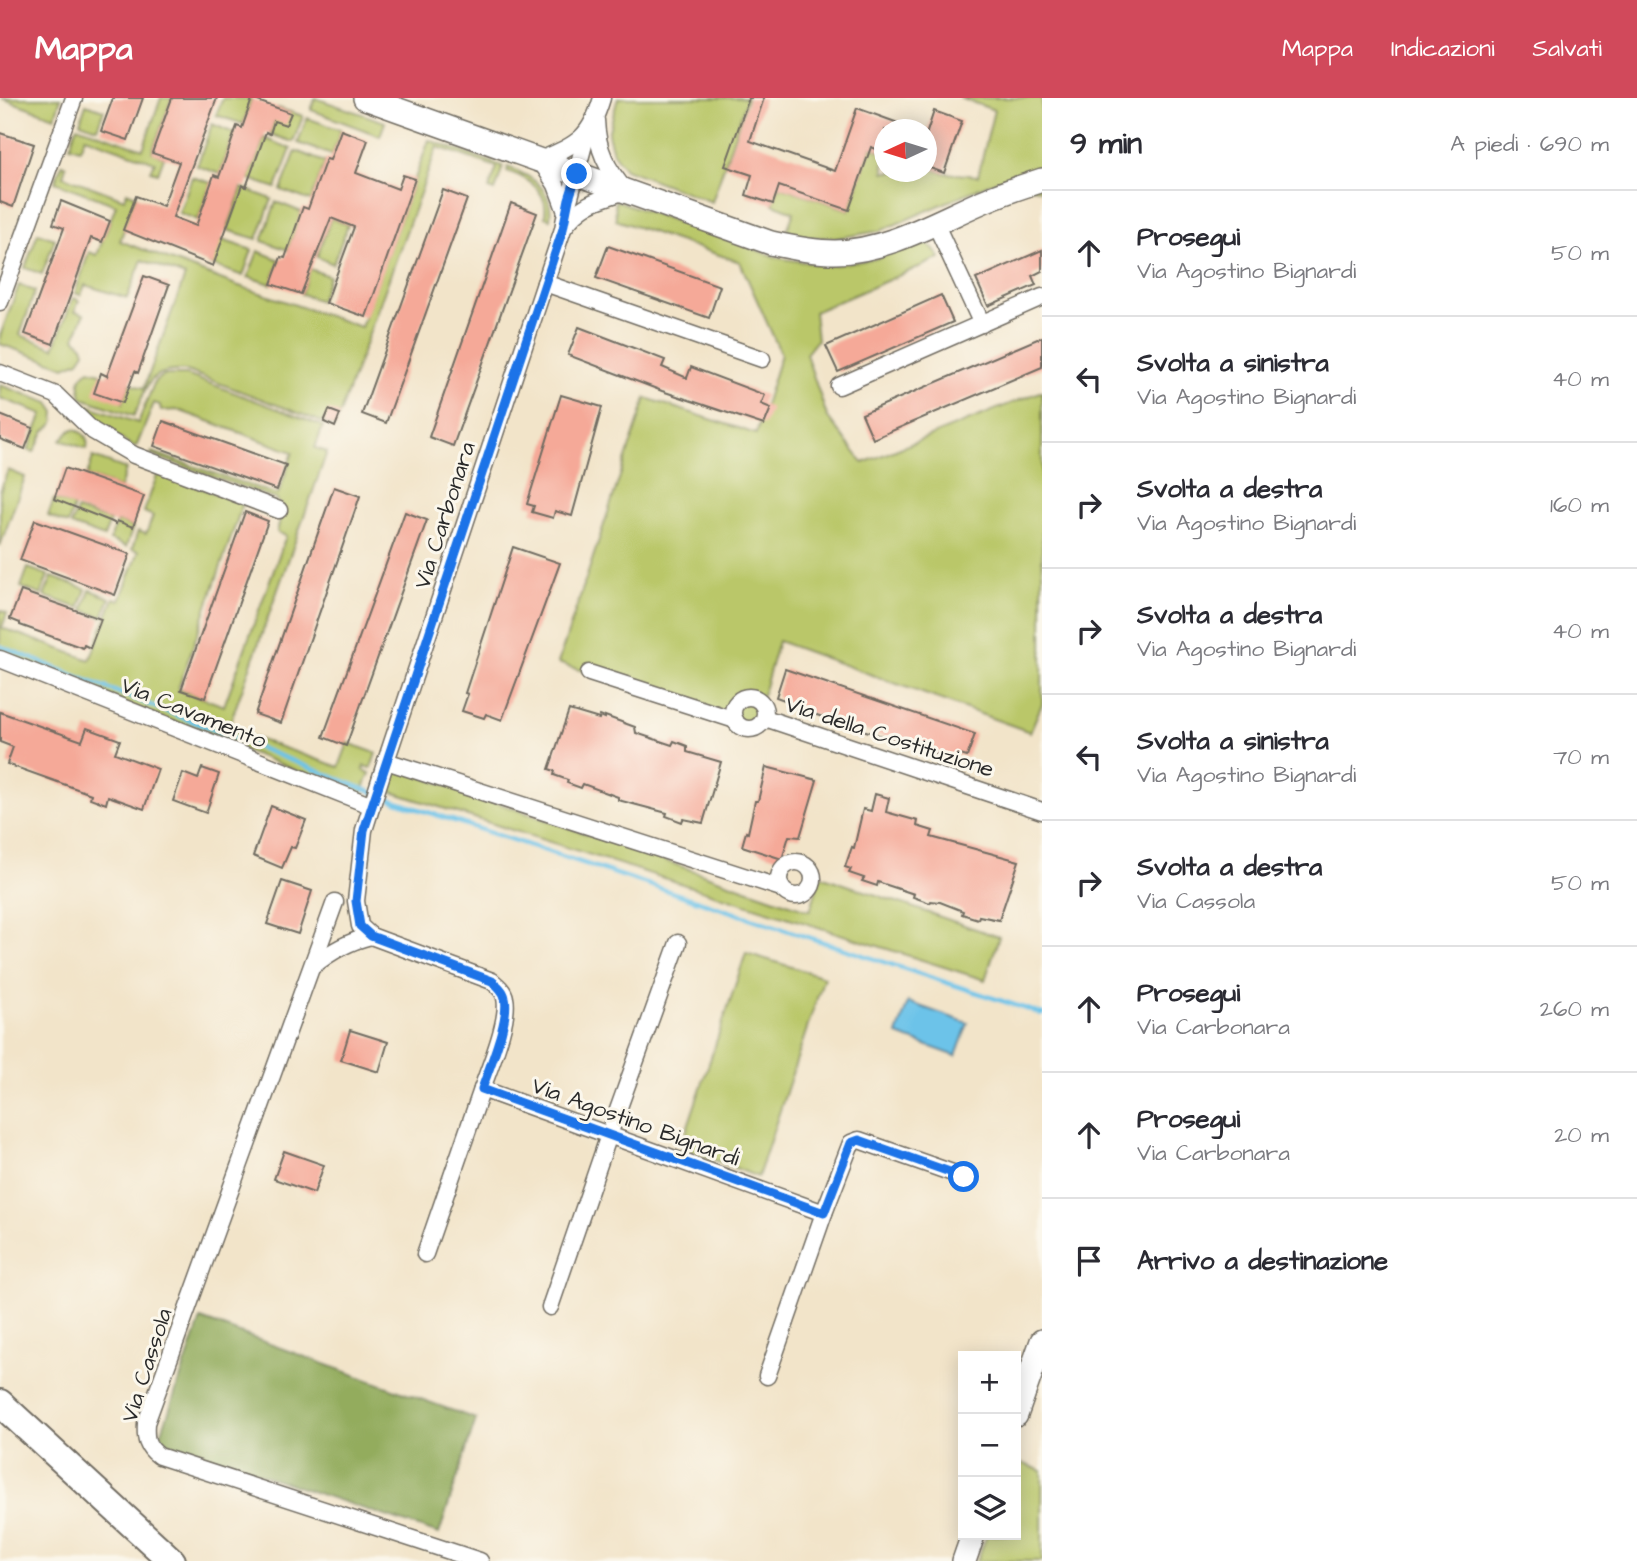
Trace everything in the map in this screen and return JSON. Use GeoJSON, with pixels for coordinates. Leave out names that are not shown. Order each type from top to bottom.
{"type":"FeatureCollection","features":[{"type":"Feature","properties":{"kind":"main road"},"geometry":{"type":"LineString","coordinates":[[0,1403],[172,1561]]}},
{"type":"Feature","properties":{"kind":"street"},"geometry":{"type":"LineString","coordinates":[[0,302],[74,98]]}},
{"type":"Feature","properties":{"kind":"street"},"geometry":{"type":"LineString","coordinates":[[365,98],[771,243],[804,250],[836,252],[864,248],[901,237],[998,195],[1042,180]]}},
{"type":"Feature","properties":{"kind":"street"},"geometry":{"type":"LineString","coordinates":[[571,211],[602,98]]}},
{"type":"Feature","properties":{"kind":"street"},"geometry":{"type":"LineString","coordinates":[[540,160],[572,146],[593,130]]}},
{"type":"Feature","properties":{"kind":"street"},"geometry":{"type":"LineString","coordinates":[[593,130],[603,160],[626,191]]}},
{"type":"Feature","properties":{"kind":"street"},"geometry":{"type":"LineString","coordinates":[[540,160],[571,211]]}},
{"type":"Feature","properties":{"kind":"street"},"geometry":{"type":"LineString","coordinates":[[571,211],[626,191]]}},
{"type":"Feature","properties":{"kind":"street","name":"Via Carbonara"},"geometry":{"type":"LineString","coordinates":[[372,806],[571,211]]}},
{"type":"Feature","properties":{"kind":"street"},"geometry":{"type":"LineString","coordinates":[[935,223],[982,324]]}},
{"type":"Feature","properties":{"kind":"street"},"geometry":{"type":"LineString","coordinates":[[545,283],[762,359]]}},
{"type":"Feature","properties":{"kind":"street"},"geometry":{"type":"LineString","coordinates":[[839,386],[1042,297]]}},
{"type":"Feature","properties":{"kind":"street"},"geometry":{"type":"LineString","coordinates":[[0,373],[56,395],[93,431],[134,455],[279,510]]}},
{"type":"Feature","properties":{"kind":"street","name":"Via Cavamento"},"geometry":{"type":"LineString","coordinates":[[0,659],[372,806]]}},
{"type":"Feature","properties":{"kind":"street","name":"Via della Costituzione"},"geometry":{"type":"LineString","coordinates":[[589,673],[735,720],[744,728],[756,727],[765,718]]}},
{"type":"Feature","properties":{"kind":"street","name":"Via della Costituzione"},"geometry":{"type":"LineString","coordinates":[[735,720],[736,705],[748,697],[762,703],[765,718]]}},
{"type":"Feature","properties":{"kind":"street","name":"Via della Costituzione"},"geometry":{"type":"LineString","coordinates":[[765,718],[1042,810]]}},
{"type":"Feature","properties":{"kind":"street"},"geometry":{"type":"LineString","coordinates":[[387,761],[781,888]]}},
{"type":"Feature","properties":{"kind":"street"},"geometry":{"type":"LineString","coordinates":[[372,806],[364,830],[356,901],[360,926],[371,936],[492,981],[501,989],[505,998],[506,1012],[482,1089],[425,1254]]}},
{"type":"Feature","properties":{"kind":"street","name":"Via Cassola"},"geometry":{"type":"LineString","coordinates":[[335,902],[146,1423],[145,1438],[148,1448],[159,1456],[480,1561]]}},
{"type":"Feature","properties":{"kind":"street"},"geometry":{"type":"LineString","coordinates":[[313,966],[329,953],[371,936]]}},
{"type":"Feature","properties":{"kind":"street"},"geometry":{"type":"LineString","coordinates":[[550,1307],[678,943]]}},
{"type":"Feature","properties":{"kind":"street","name":"Via Agostino Bignardi"},"geometry":{"type":"LineString","coordinates":[[482,1089],[824,1213]]}},
{"type":"Feature","properties":{"kind":"street"},"geometry":{"type":"LineString","coordinates":[[767,1376],[851,1143],[859,1140],[964,1177]]}},
{"type":"Feature","properties":{"kind":"street"},"geometry":{"type":"LineString","coordinates":[[1016,1414],[1042,1341]]}},
{"type":"Feature","properties":{"kind":"street"},"geometry":{"type":"LineString","coordinates":[[964,1561],[971,1540]]}},
{"type":"Feature","properties":{"kind":"green space"},"geometry":{"type":"Polygon","coordinates":[[[1,98],[61,98],[55,117],[1,98]]]}},
{"type":"Feature","properties":{"kind":"green space"},"geometry":{"type":"Polygon","coordinates":[[[161,98],[172,98],[152,152],[164,157],[158,173],[151,171],[155,162],[85,137],[80,149],[70,146],[77,126],[143,149],[161,98]]]}},
{"type":"Feature","properties":{"kind":"green space"},"geometry":{"type":"Polygon","coordinates":[[[223,98],[252,99],[243,124],[216,115],[223,98]]]}},
{"type":"Feature","properties":{"kind":"green space"},"geometry":{"type":"Polygon","coordinates":[[[315,98],[385,122],[380,136],[311,110],[315,98]]]}},
{"type":"Feature","properties":{"kind":"green space"},"geometry":{"type":"Polygon","coordinates":[[[618,98],[747,98],[712,202],[625,169],[613,153],[608,134],[618,98]]]}},
{"type":"Feature","properties":{"kind":"green space"},"geometry":{"type":"Polygon","coordinates":[[[960,98],[1042,98],[1042,190],[998,180],[880,231],[837,238],[786,233],[794,212],[773,204],[779,186],[849,210],[871,147],[874,148],[874,182],[937,182],[937,171],[978,176],[994,110],[960,98]]]}},
{"type":"Feature","properties":{"kind":"green space"},"geometry":{"type":"Polygon","coordinates":[[[86,104],[104,110],[97,128],[80,122],[86,104]]]}},
{"type":"Feature","properties":{"kind":"green space"},"geometry":{"type":"Polygon","coordinates":[[[278,108],[303,116],[293,142],[270,134],[278,108]]]}},
{"type":"Feature","properties":{"kind":"green space"},"geometry":{"type":"Polygon","coordinates":[[[307,118],[341,130],[332,155],[298,143],[307,118]]]}},
{"type":"Feature","properties":{"kind":"green space"},"geometry":{"type":"Polygon","coordinates":[[[212,124],[234,133],[220,174],[197,166],[212,124]]]}},
{"type":"Feature","properties":{"kind":"green space"},"geometry":{"type":"Polygon","coordinates":[[[264,138],[291,149],[276,188],[249,179],[264,138]]]}},
{"type":"Feature","properties":{"kind":"green space"},"geometry":{"type":"Polygon","coordinates":[[[429,140],[503,166],[495,191],[489,189],[497,167],[437,147],[335,427],[187,371],[156,376],[147,387],[134,416],[82,398],[80,382],[89,370],[101,373],[123,403],[130,384],[144,388],[185,276],[142,260],[127,298],[85,285],[81,295],[75,293],[89,252],[97,255],[116,205],[55,182],[62,164],[66,166],[63,176],[124,199],[127,192],[136,196],[120,241],[236,285],[361,327],[429,140]]]}},
{"type":"Feature","properties":{"kind":"green space"},"geometry":{"type":"Polygon","coordinates":[[[296,151],[325,162],[311,201],[281,190],[296,151]]]}},
{"type":"Feature","properties":{"kind":"green space"},"geometry":{"type":"Polygon","coordinates":[[[508,167],[533,180],[545,192],[550,219],[545,217],[544,200],[540,193],[522,177],[507,171],[508,167]]]}},
{"type":"Feature","properties":{"kind":"green space"},"geometry":{"type":"Polygon","coordinates":[[[192,177],[211,183],[198,220],[179,213],[192,177]]]}},
{"type":"Feature","properties":{"kind":"green space"},"geometry":{"type":"Polygon","coordinates":[[[242,188],[272,199],[257,239],[227,230],[242,188]]]}},
{"type":"Feature","properties":{"kind":"green space"},"geometry":{"type":"Polygon","coordinates":[[[615,200],[779,258],[829,266],[874,259],[925,243],[933,248],[940,258],[814,312],[817,340],[806,354],[827,416],[863,463],[1042,391],[1042,704],[1030,732],[778,641],[754,726],[558,663],[646,398],[756,434],[781,354],[740,262],[616,220],[615,200]]]}},
{"type":"Feature","properties":{"kind":"green space"},"geometry":{"type":"Polygon","coordinates":[[[276,202],[302,212],[288,250],[262,241],[276,202]]]}},
{"type":"Feature","properties":{"kind":"green space"},"geometry":{"type":"Polygon","coordinates":[[[331,218],[348,225],[333,264],[317,257],[331,218]]]}},
{"type":"Feature","properties":{"kind":"green space"},"geometry":{"type":"Polygon","coordinates":[[[38,233],[55,239],[42,274],[25,268],[38,233]]]}},
{"type":"Feature","properties":{"kind":"green space"},"geometry":{"type":"Polygon","coordinates":[[[219,239],[252,250],[243,276],[209,264],[219,239]]]}},
{"type":"Feature","properties":{"kind":"green space"},"geometry":{"type":"Polygon","coordinates":[[[258,251],[280,260],[271,284],[248,277],[258,251]]]}},
{"type":"Feature","properties":{"kind":"green space"},"geometry":{"type":"Polygon","coordinates":[[[310,269],[329,276],[320,301],[301,294],[310,269]]]}},
{"type":"Feature","properties":{"kind":"green space"},"geometry":{"type":"Polygon","coordinates":[[[19,285],[35,291],[20,335],[54,348],[73,298],[79,300],[75,311],[84,314],[75,338],[85,352],[79,361],[65,367],[0,344],[0,336],[19,285]]]}},
{"type":"Feature","properties":{"kind":"green space"},"geometry":{"type":"Polygon","coordinates":[[[164,375],[187,375],[323,426],[315,448],[327,452],[228,729],[339,767],[348,743],[376,753],[371,768],[364,766],[363,770],[370,773],[361,796],[0,654],[0,610],[7,613],[2,628],[90,660],[114,598],[120,600],[139,551],[132,549],[138,531],[146,534],[153,516],[144,512],[158,473],[243,503],[178,689],[224,706],[286,536],[277,532],[283,508],[276,499],[151,455],[152,452],[278,495],[293,452],[178,410],[161,411],[160,405],[154,403],[134,447],[95,422],[81,403],[138,423],[155,381],[164,375]]]}},
{"type":"Feature","properties":{"kind":"green space"},"geometry":{"type":"Polygon","coordinates":[[[0,385],[49,403],[55,412],[54,423],[44,432],[34,452],[28,450],[43,414],[0,398],[0,385]]]}},
{"type":"Feature","properties":{"kind":"green space"},"geometry":{"type":"Polygon","coordinates":[[[76,429],[86,437],[87,449],[61,440],[71,430],[76,429]]]}},
{"type":"Feature","properties":{"kind":"green space"},"geometry":{"type":"Polygon","coordinates":[[[93,457],[126,469],[120,488],[87,476],[93,457]]]}},
{"type":"Feature","properties":{"kind":"green space"},"geometry":{"type":"Polygon","coordinates":[[[8,470],[25,477],[0,546],[0,492],[8,470]]]}},
{"type":"Feature","properties":{"kind":"green space"},"geometry":{"type":"Polygon","coordinates":[[[54,499],[74,506],[68,524],[48,516],[54,499]]]}},
{"type":"Feature","properties":{"kind":"green space"},"geometry":{"type":"Polygon","coordinates":[[[77,510],[110,521],[104,537],[71,525],[77,510]]]}},
{"type":"Feature","properties":{"kind":"green space"},"geometry":{"type":"Polygon","coordinates":[[[117,521],[133,527],[126,547],[110,540],[117,521]]]}},
{"type":"Feature","properties":{"kind":"green space"},"geometry":{"type":"Polygon","coordinates":[[[28,568],[48,575],[41,595],[21,587],[28,568]]]}},
{"type":"Feature","properties":{"kind":"green space"},"geometry":{"type":"Polygon","coordinates":[[[52,577],[86,589],[79,608],[44,596],[52,577]]]}},
{"type":"Feature","properties":{"kind":"green space"},"geometry":{"type":"Polygon","coordinates":[[[90,590],[110,598],[102,617],[83,610],[90,590]]]}},
{"type":"Feature","properties":{"kind":"green space"},"geometry":{"type":"Polygon","coordinates":[[[396,768],[810,911],[821,876],[999,937],[985,980],[389,791],[396,768]]]}},
{"type":"Feature","properties":{"kind":"green space"},"geometry":{"type":"Polygon","coordinates":[[[746,953],[824,977],[758,1177],[681,1147],[746,953]]]}},
{"type":"Feature","properties":{"kind":"green space"},"geometry":{"type":"Polygon","coordinates":[[[201,1319],[476,1419],[439,1534],[159,1440],[201,1319]]]}},
{"type":"Feature","properties":{"kind":"green space"},"geometry":{"type":"Polygon","coordinates":[[[1021,1463],[1042,1471],[1042,1561],[977,1561],[985,1540],[1021,1540],[1021,1463]]]}},
{"type":"Feature","properties":{"kind":"water"},"geometry":{"type":"Polygon","coordinates":[[[908,1002],[968,1023],[956,1056],[897,1035],[908,1002]]]}},
{"type":"Feature","properties":{"kind":"building"},"geometry":{"type":"Polygon","coordinates":[[[113,98],[143,98],[128,140],[101,131],[113,98]]]}},
{"type":"Feature","properties":{"kind":"building"},"geometry":{"type":"Polygon","coordinates":[[[172,98],[217,98],[173,217],[196,226],[214,175],[219,177],[237,126],[242,128],[252,99],[291,113],[286,125],[274,121],[270,134],[266,132],[246,187],[242,185],[213,266],[123,230],[136,196],[163,206],[179,162],[152,153],[172,98]]]}},
{"type":"Feature","properties":{"kind":"building"},"geometry":{"type":"Polygon","coordinates":[[[749,98],[764,98],[750,141],[835,171],[857,108],[887,119],[874,119],[874,148],[871,147],[849,210],[779,186],[773,204],[746,195],[752,175],[725,166],[749,98]]]}},
{"type":"Feature","properties":{"kind":"building"},"geometry":{"type":"Polygon","coordinates":[[[934,111],[962,121],[944,173],[937,171],[937,119],[931,119],[934,111]]]}},
{"type":"Feature","properties":{"kind":"building"},"geometry":{"type":"Polygon","coordinates":[[[341,130],[368,140],[356,173],[398,189],[403,175],[415,179],[366,317],[326,303],[354,227],[331,218],[301,294],[271,284],[281,257],[285,258],[303,207],[308,209],[326,159],[330,160],[341,130]]]}},
{"type":"Feature","properties":{"kind":"building"},"geometry":{"type":"Polygon","coordinates":[[[0,133],[34,144],[13,207],[0,202],[0,133]]]}},
{"type":"Feature","properties":{"kind":"building"},"geometry":{"type":"Polygon","coordinates":[[[443,190],[467,199],[386,423],[362,414],[443,190]]]}},
{"type":"Feature","properties":{"kind":"building"},"geometry":{"type":"Polygon","coordinates":[[[61,201],[110,221],[102,242],[91,238],[53,344],[25,334],[64,228],[53,224],[61,201]]]}},
{"type":"Feature","properties":{"kind":"building"},"geometry":{"type":"Polygon","coordinates":[[[511,203],[537,213],[453,446],[429,437],[511,203]]]}},
{"type":"Feature","properties":{"kind":"building"},"geometry":{"type":"Polygon","coordinates":[[[608,246],[720,286],[709,318],[596,278],[608,246]]]}},
{"type":"Feature","properties":{"kind":"building"},"geometry":{"type":"Polygon","coordinates":[[[1042,250],[1042,271],[1032,276],[1036,285],[988,306],[976,279],[1042,250]]]}},
{"type":"Feature","properties":{"kind":"building"},"geometry":{"type":"Polygon","coordinates":[[[144,276],[169,285],[138,373],[135,371],[123,403],[94,393],[101,373],[107,376],[144,276]]]}},
{"type":"Feature","properties":{"kind":"building"},"geometry":{"type":"Polygon","coordinates":[[[941,295],[953,322],[838,372],[826,346],[941,295]]]}},
{"type":"Feature","properties":{"kind":"building"},"geometry":{"type":"Polygon","coordinates":[[[579,327],[665,360],[662,367],[687,378],[691,367],[765,395],[761,404],[771,408],[764,425],[662,391],[568,355],[579,327]]]}},
{"type":"Feature","properties":{"kind":"building"},"geometry":{"type":"Polygon","coordinates":[[[1042,337],[1042,367],[873,439],[862,414],[1042,337]]]}},
{"type":"Feature","properties":{"kind":"building"},"geometry":{"type":"Polygon","coordinates":[[[561,395],[602,407],[572,516],[555,511],[553,518],[532,512],[534,506],[527,504],[561,395]]]}},
{"type":"Feature","properties":{"kind":"building"},"geometry":{"type":"Polygon","coordinates":[[[329,410],[340,414],[335,427],[324,422],[329,410]]]}},
{"type":"Feature","properties":{"kind":"building"},"geometry":{"type":"Polygon","coordinates":[[[0,415],[33,428],[25,449],[0,439],[0,415]]]}},
{"type":"Feature","properties":{"kind":"building"},"geometry":{"type":"Polygon","coordinates":[[[163,421],[286,465],[277,490],[154,446],[163,421]]]}},
{"type":"Feature","properties":{"kind":"building"},"geometry":{"type":"Polygon","coordinates":[[[65,468],[144,496],[133,527],[117,521],[116,524],[54,499],[65,468]]]}},
{"type":"Feature","properties":{"kind":"building"},"geometry":{"type":"Polygon","coordinates":[[[334,487],[360,496],[281,723],[255,714],[334,487]]]}},
{"type":"Feature","properties":{"kind":"building"},"geometry":{"type":"Polygon","coordinates":[[[245,512],[268,521],[205,698],[181,690],[245,512]]]}},
{"type":"Feature","properties":{"kind":"building"},"geometry":{"type":"Polygon","coordinates":[[[405,512],[427,520],[346,746],[323,737],[405,512]]]}},
{"type":"Feature","properties":{"kind":"building"},"geometry":{"type":"Polygon","coordinates":[[[35,520],[130,554],[115,595],[20,560],[35,520]]]}},
{"type":"Feature","properties":{"kind":"building"},"geometry":{"type":"Polygon","coordinates":[[[513,547],[560,563],[502,720],[486,714],[484,718],[462,711],[468,694],[465,693],[513,547]]]}},
{"type":"Feature","properties":{"kind":"building"},"geometry":{"type":"Polygon","coordinates":[[[21,591],[101,619],[90,648],[84,645],[83,648],[10,619],[21,591]]]}},
{"type":"Feature","properties":{"kind":"building"},"geometry":{"type":"Polygon","coordinates":[[[785,669],[975,734],[967,757],[957,754],[955,760],[786,705],[787,701],[776,697],[785,669]]]}},
{"type":"Feature","properties":{"kind":"building"},"geometry":{"type":"Polygon","coordinates":[[[569,710],[599,719],[600,716],[605,716],[635,727],[636,733],[672,745],[674,741],[687,746],[687,752],[721,762],[703,823],[683,819],[682,822],[666,816],[667,813],[618,800],[618,797],[583,784],[581,788],[554,775],[555,771],[549,769],[569,710]]]}},
{"type":"Feature","properties":{"kind":"building"},"geometry":{"type":"Polygon","coordinates":[[[0,712],[82,741],[87,728],[120,740],[115,753],[158,769],[144,809],[108,796],[106,804],[90,798],[91,794],[7,764],[13,747],[0,742],[0,712]]]}},
{"type":"Feature","properties":{"kind":"building"},"geometry":{"type":"Polygon","coordinates":[[[766,767],[817,780],[800,837],[789,836],[782,859],[742,846],[746,832],[748,833],[755,801],[758,801],[766,767]]]}},
{"type":"Feature","properties":{"kind":"building"},"geometry":{"type":"Polygon","coordinates":[[[202,768],[219,774],[206,813],[173,801],[183,773],[198,779],[202,768]]]}},
{"type":"Feature","properties":{"kind":"building"},"geometry":{"type":"Polygon","coordinates":[[[875,794],[889,798],[886,812],[918,821],[917,826],[933,831],[931,837],[1019,861],[999,920],[979,916],[978,919],[962,914],[963,911],[940,902],[930,903],[913,897],[914,894],[878,882],[877,886],[862,881],[864,878],[849,873],[851,869],[845,867],[852,847],[854,848],[863,809],[871,811],[875,794]]]}},
{"type":"Feature","properties":{"kind":"building"},"geometry":{"type":"Polygon","coordinates":[[[271,806],[306,820],[295,848],[291,847],[282,868],[253,856],[271,806]]]}},
{"type":"Feature","properties":{"kind":"building"},"geometry":{"type":"Polygon","coordinates":[[[282,881],[312,891],[298,934],[267,924],[282,881]]]}},
{"type":"Feature","properties":{"kind":"building"},"geometry":{"type":"Polygon","coordinates":[[[350,1030],[388,1042],[379,1072],[341,1060],[350,1030]]]}},
{"type":"Feature","properties":{"kind":"building"},"geometry":{"type":"Polygon","coordinates":[[[284,1151],[324,1165],[314,1193],[274,1179],[284,1151]]]}},
{"type":"Feature","properties":{"kind":"waterway"},"geometry":{"type":"LineString","coordinates":[[0,646],[397,802],[1042,1014]]}},
{"type":"Feature","properties":{"kind":"route"},"geometry":{"type":"LineString","coordinates":[[577,174],[563,229],[364,830],[356,901],[360,926],[371,936],[492,981],[501,989],[506,1012],[482,1089],[824,1213],[851,1143],[859,1140],[964,1177]]}}]}
